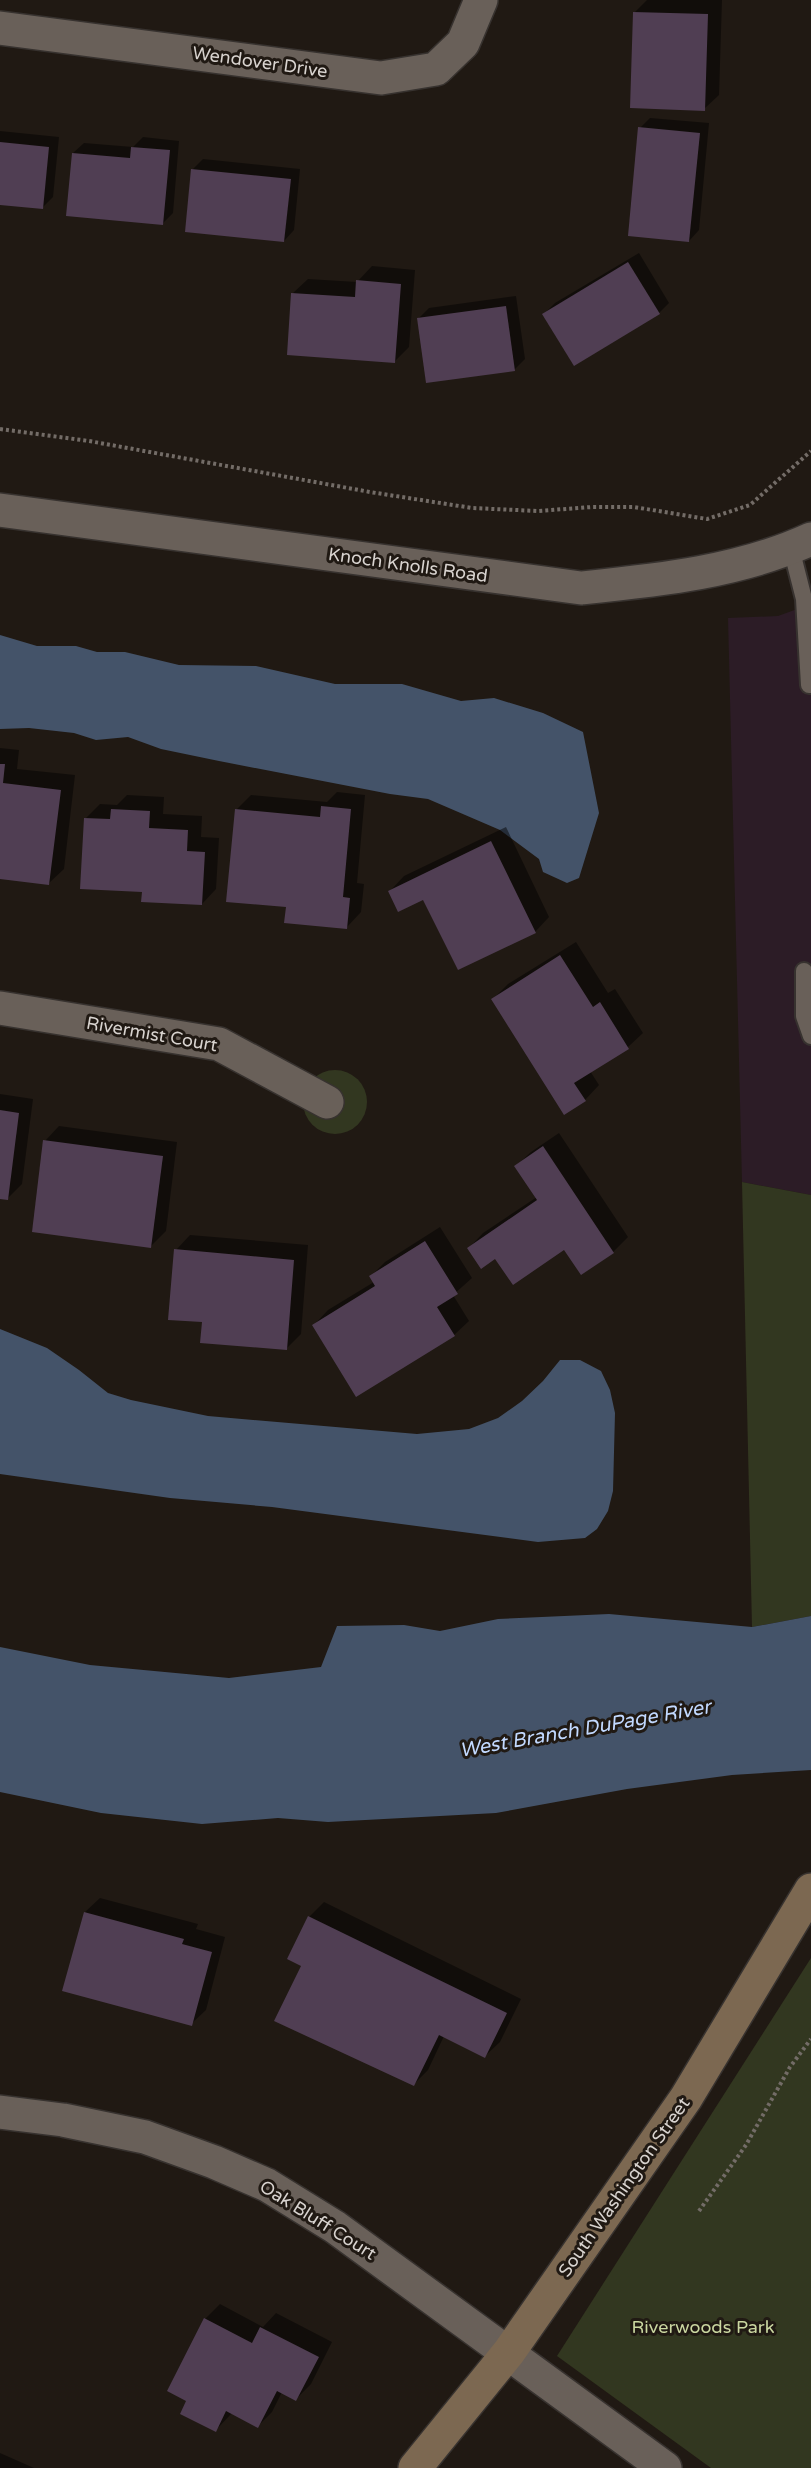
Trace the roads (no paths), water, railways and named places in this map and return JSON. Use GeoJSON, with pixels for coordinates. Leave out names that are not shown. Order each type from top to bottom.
{"type":"FeatureCollection","features":[{"type":"Feature","properties":{"kind":"main road","name":"South Washington Street"},"geometry":{"type":"LineString","coordinates":[[415,2468],[508,2352],[686,2098],[811,1890]]}},
{"type":"Feature","properties":{"kind":"street","name":"Wendover Drive"},"geometry":{"type":"LineString","coordinates":[[0,28],[381,78],[436,69],[463,43],[481,0]]}},
{"type":"Feature","properties":{"kind":"street","name":"Knoch Knolls Road"},"geometry":{"type":"LineString","coordinates":[[0,510],[581,588],[668,579],[725,567],[801,543]]}},
{"type":"Feature","properties":{"kind":"street","name":"Rivermist Court"},"geometry":{"type":"LineString","coordinates":[[0,1008],[219,1044],[327,1102]]}},
{"type":"Feature","properties":{"kind":"street","name":"Oak Bluff Court"},"geometry":{"type":"LineString","coordinates":[[0,2112],[63,2120],[145,2137],[214,2162],[267,2185],[335,2228],[665,2468]]}},
{"type":"Feature","properties":{"kind":"lane"},"geometry":{"type":"LineString","coordinates":[[801,543],[809,685],[811,685]]}},
{"type":"Feature","properties":{"kind":"lane"},"geometry":{"type":"LineString","coordinates":[[804,971],[804,1016],[811,1036]]}},
{"type":"Feature","properties":{"kind":"water"},"geometry":{"type":"Polygon","coordinates":[[[0,635],[37,646],[76,646],[97,652],[125,652],[179,665],[256,666],[335,684],[402,684],[461,701],[494,698],[543,713],[583,732],[599,813],[579,878],[567,883],[543,872],[539,859],[500,830],[428,799],[390,794],[219,761],[161,749],[128,737],[96,740],[74,733],[29,728],[0,729],[0,635]]]}},
{"type":"Feature","properties":{"kind":"water"},"geometry":{"type":"Polygon","coordinates":[[[0,1329],[47,1348],[108,1393],[131,1400],[208,1416],[417,1434],[469,1429],[498,1418],[522,1401],[543,1381],[560,1360],[580,1360],[601,1371],[610,1390],[615,1413],[613,1491],[608,1511],[597,1529],[585,1538],[538,1542],[272,1507],[170,1498],[0,1474],[0,1329]]]}},
{"type":"Feature","properties":{"kind":"water","name":"West Branch DuPage River"},"geometry":{"type":"Polygon","coordinates":[[[609,1614],[752,1627],[811,1616],[811,1770],[732,1775],[627,1789],[496,1813],[328,1822],[278,1818],[202,1824],[101,1813],[0,1792],[0,1647],[90,1665],[229,1678],[321,1667],[337,1626],[404,1625],[440,1631],[498,1619],[609,1614]]]}},
{"type":"Feature","properties":{"kind":"park label","name":"Riverwoods Park"},"geometry":{"type":"Point","coordinates":[703,2327]}}]}
